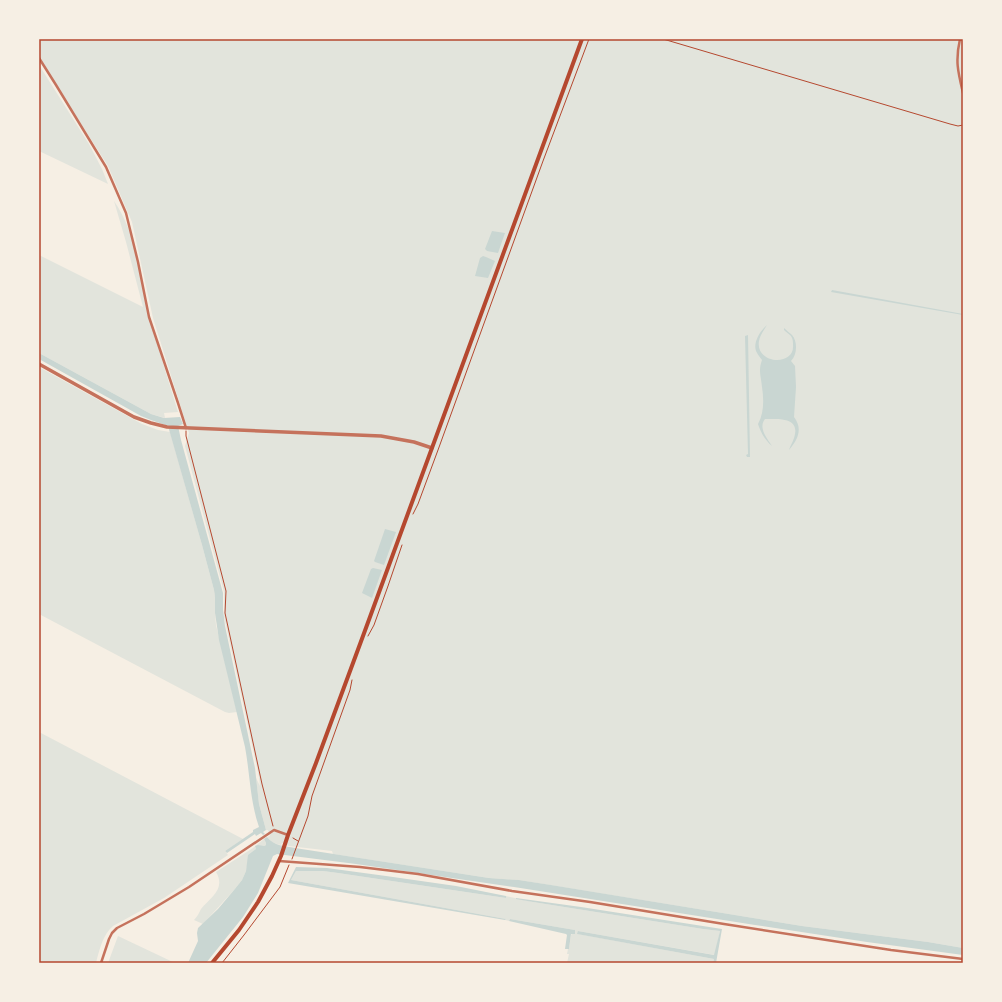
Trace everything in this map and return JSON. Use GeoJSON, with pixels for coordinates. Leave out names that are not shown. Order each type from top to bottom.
{"type":"FeatureCollection","features":[{"type":"Feature","properties":{"kind":"main road"},"geometry":{"type":"LineString","coordinates":[[212,963],[239,930],[258,902],[272,876],[286,844],[288,835],[316,763],[582,39]]}},
{"type":"Feature","properties":{"kind":"street"},"geometry":{"type":"LineString","coordinates":[[960,39],[957,66],[963,94]]}},
{"type":"Feature","properties":{"kind":"street"},"geometry":{"type":"LineString","coordinates":[[39,58],[106,167],[126,213],[149,317],[186,428]]}},
{"type":"Feature","properties":{"kind":"street"},"geometry":{"type":"LineString","coordinates":[[39,364],[134,417],[151,424],[180,428],[381,436],[414,442],[432,448]]}},
{"type":"Feature","properties":{"kind":"street"},"geometry":{"type":"LineString","coordinates":[[101,963],[109,939],[117,928],[182,891],[274,830],[288,835]]}},
{"type":"Feature","properties":{"kind":"street"},"geometry":{"type":"LineString","coordinates":[[279,861],[360,867],[418,874],[512,891],[845,943],[963,959]]}},
{"type":"Feature","properties":{"kind":"path"},"geometry":{"type":"LineString","coordinates":[[412,515],[418,504],[436,457],[588,39]]}},
{"type":"Feature","properties":{"kind":"path"},"geometry":{"type":"LineString","coordinates":[[663,39],[950,124],[958,126],[963,125]]}},
{"type":"Feature","properties":{"kind":"path"},"geometry":{"type":"LineString","coordinates":[[186,428],[186,436],[226,591],[225,613],[262,784],[274,830]]}},
{"type":"Feature","properties":{"kind":"path"},"geometry":{"type":"LineString","coordinates":[[369,635],[374,625],[403,542]]}},
{"type":"Feature","properties":{"kind":"path"},"geometry":{"type":"LineString","coordinates":[[292,858],[308,816],[312,796],[350,690],[353,677]]}},
{"type":"Feature","properties":{"kind":"path"},"geometry":{"type":"LineString","coordinates":[[288,835],[299,842]]}},
{"type":"Feature","properties":{"kind":"path"},"geometry":{"type":"LineString","coordinates":[[222,963],[280,887],[290,862]]}},
{"type":"Feature","properties":{"kind":"shaded area"},"geometry":{"type":"Polygon","coordinates":[[[39,39],[963,39],[963,948],[928,942],[802,926],[519,880],[489,878],[333,854],[332,851],[289,846],[282,843],[279,845],[269,839],[267,837],[270,836],[268,830],[266,830],[259,804],[256,778],[260,786],[259,777],[224,616],[224,592],[185,446],[189,433],[153,318],[132,222],[108,166],[39,58],[39,39]]]}},
{"type":"Feature","properties":{"kind":"shaded area"},"geometry":{"type":"Polygon","coordinates":[[[39,65],[89,144],[108,184],[39,151],[39,65]]]}},
{"type":"Feature","properties":{"kind":"shaded area"},"geometry":{"type":"Polygon","coordinates":[[[114,201],[122,215],[134,244],[151,321],[178,412],[164,413],[165,418],[151,414],[39,353],[39,255],[143,307],[114,201]]]}},
{"type":"Feature","properties":{"kind":"shaded area"},"geometry":{"type":"Polygon","coordinates":[[[492,231],[505,233],[498,253],[487,251],[485,249],[492,231]]]}},
{"type":"Feature","properties":{"kind":"shaded area"},"geometry":{"type":"Polygon","coordinates":[[[483,256],[495,261],[488,278],[475,276],[480,258],[483,256]]]}},
{"type":"Feature","properties":{"kind":"shaded area"},"geometry":{"type":"Polygon","coordinates":[[[832,290],[963,314],[963,315],[831,292],[832,290]]]}},
{"type":"Feature","properties":{"kind":"shaded area"},"geometry":{"type":"Polygon","coordinates":[[[767,325],[759,341],[759,349],[763,354],[775,360],[788,357],[792,352],[793,342],[791,336],[784,330],[784,328],[792,335],[796,345],[795,355],[791,361],[795,366],[796,387],[794,417],[797,421],[799,430],[795,442],[789,450],[794,440],[795,431],[792,423],[782,419],[765,419],[762,426],[772,446],[760,430],[758,424],[763,406],[760,370],[762,360],[756,351],[755,344],[760,333],[767,325]]]}},
{"type":"Feature","properties":{"kind":"shaded area"},"geometry":{"type":"Polygon","coordinates":[[[748,335],[750,457],[747,457],[746,455],[748,454],[745,336],[748,335]]]}},
{"type":"Feature","properties":{"kind":"shaded area"},"geometry":{"type":"Polygon","coordinates":[[[39,353],[151,414],[164,418],[180,417],[183,424],[178,426],[181,440],[223,593],[225,626],[255,768],[259,804],[266,830],[263,832],[265,834],[263,835],[261,833],[256,836],[255,834],[227,853],[225,851],[259,827],[252,797],[245,747],[219,640],[215,613],[214,590],[168,426],[141,416],[39,359],[39,353]]]}},
{"type":"Feature","properties":{"kind":"shaded area"},"geometry":{"type":"Polygon","coordinates":[[[39,367],[142,424],[158,430],[170,432],[214,590],[216,625],[237,712],[225,712],[39,614],[39,367]]]}},
{"type":"Feature","properties":{"kind":"shaded area"},"geometry":{"type":"Polygon","coordinates":[[[385,529],[396,532],[384,565],[374,561],[385,529]]]}},
{"type":"Feature","properties":{"kind":"shaded area"},"geometry":{"type":"Polygon","coordinates":[[[371,569],[382,570],[372,598],[362,593],[371,569]]]}},
{"type":"Feature","properties":{"kind":"shaded area"},"geometry":{"type":"Polygon","coordinates":[[[39,732],[243,839],[225,851],[228,855],[164,898],[113,926],[104,938],[96,963],[39,963],[39,732]]]}},
{"type":"Feature","properties":{"kind":"shaded area"},"geometry":{"type":"Polygon","coordinates":[[[267,837],[276,844],[295,848],[489,878],[519,880],[802,926],[928,942],[963,948],[963,955],[867,942],[514,887],[277,854],[273,856],[258,893],[243,917],[206,963],[188,963],[198,941],[198,928],[218,909],[242,880],[246,871],[248,855],[256,849],[255,846],[266,845],[264,839],[267,837]]]}},
{"type":"Feature","properties":{"kind":"shaded area"},"geometry":{"type":"Polygon","coordinates":[[[264,839],[266,843],[264,846],[255,846],[264,839]]]}},
{"type":"Feature","properties":{"kind":"shaded area"},"geometry":{"type":"Polygon","coordinates":[[[255,846],[256,849],[247,866],[242,880],[234,890],[203,924],[194,920],[201,909],[213,897],[218,888],[219,878],[216,872],[255,846]]]}},
{"type":"Feature","properties":{"kind":"shaded area"},"geometry":{"type":"Polygon","coordinates":[[[296,867],[327,868],[386,876],[456,886],[506,896],[506,898],[323,871],[296,871],[291,880],[506,919],[288,883],[296,867]]]}},
{"type":"Feature","properties":{"kind":"shaded area"},"geometry":{"type":"Polygon","coordinates":[[[296,871],[323,871],[506,898],[506,896],[533,902],[720,931],[715,955],[578,931],[578,934],[714,959],[713,963],[567,963],[569,954],[567,954],[571,935],[575,930],[510,919],[509,921],[505,920],[506,919],[291,880],[296,871]]]}},
{"type":"Feature","properties":{"kind":"shaded area"},"geometry":{"type":"Polygon","coordinates":[[[516,898],[722,929],[716,963],[713,963],[714,959],[577,934],[578,931],[714,955],[720,931],[533,902],[516,898]]]}},
{"type":"Feature","properties":{"kind":"shaded area"},"geometry":{"type":"Polygon","coordinates":[[[510,919],[575,930],[575,934],[571,934],[569,949],[565,949],[566,934],[509,921],[510,919]]]}},
{"type":"Feature","properties":{"kind":"shaded area"},"geometry":{"type":"Polygon","coordinates":[[[118,936],[175,963],[108,963],[118,936]]]}}]}
